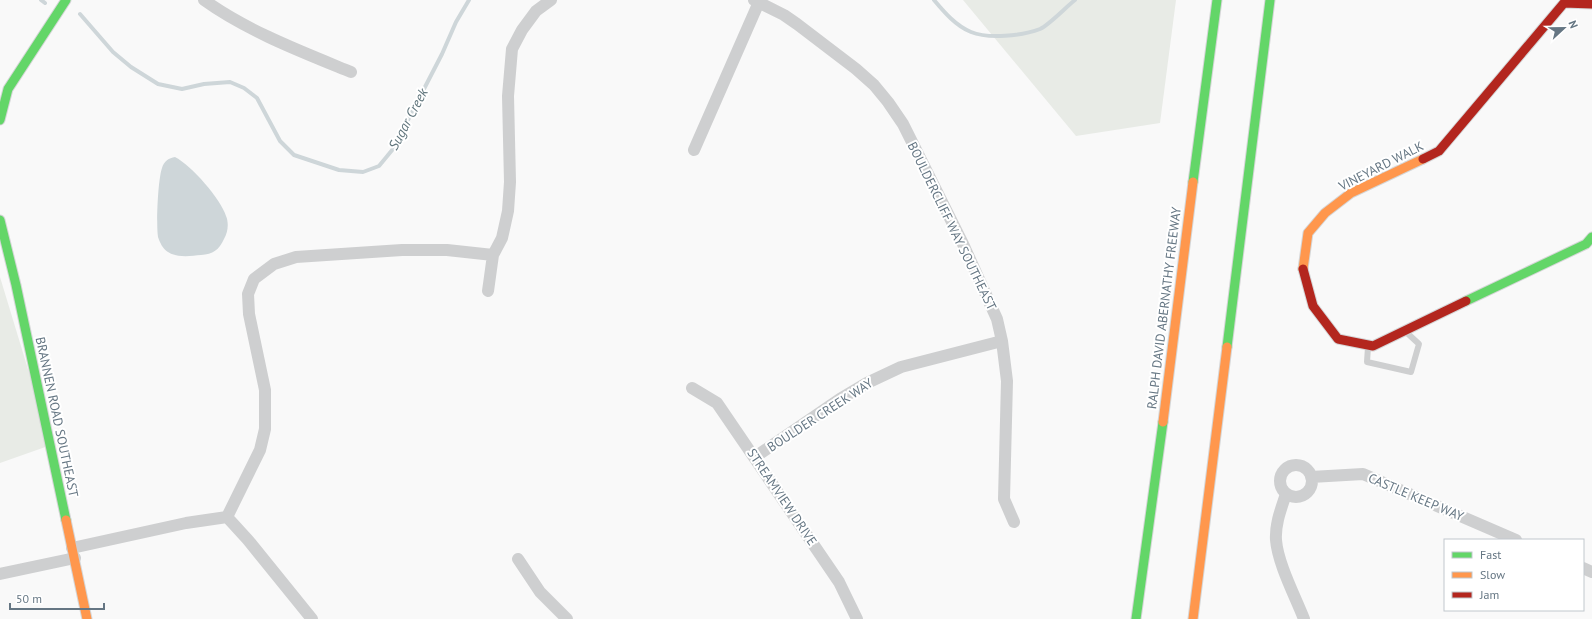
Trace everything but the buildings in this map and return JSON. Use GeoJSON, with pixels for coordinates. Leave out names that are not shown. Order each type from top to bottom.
{"type":"FeatureCollection","features":[{"type":"Feature","properties":{"kind":"main road"},"geometry":{"type":"LineString","coordinates":[[0,120],[4,89],[66,0]]}},
{"type":"Feature","properties":{"kind":"main road","name":"RALPH DAVID ABERNATHY FREEWAY"},"geometry":{"type":"LineString","coordinates":[[1136,619],[1176,324],[1203,98],[1217,0]]}},
{"type":"Feature","properties":{"kind":"main road"},"geometry":{"type":"LineString","coordinates":[[1193,619],[1270,0]]}},
{"type":"Feature","properties":{"kind":"main road","name":"VINEYARD WALK"},"geometry":{"type":"LineString","coordinates":[[1592,4],[1564,3],[1439,151],[1351,193],[1325,213],[1308,233],[1303,269],[1313,306],[1338,339],[1373,346],[1586,244],[1592,237]]}},
{"type":"Feature","properties":{"kind":"main road","name":"BRANNEN ROAD SOUTHEAST"},"geometry":{"type":"LineString","coordinates":[[0,220],[87,619]]}},
{"type":"Feature","properties":{"kind":"street"},"geometry":{"type":"LineString","coordinates":[[204,0],[218,10],[295,50],[352,72]]}},
{"type":"Feature","properties":{"kind":"street"},"geometry":{"type":"LineString","coordinates":[[488,291],[493,255],[502,238],[508,211],[510,182],[508,96],[512,49],[522,30],[536,12],[551,0]]}},
{"type":"Feature","properties":{"kind":"street"},"geometry":{"type":"LineString","coordinates":[[694,150],[757,1]]}},
{"type":"Feature","properties":{"kind":"street","name":"BOULDERCLIFF WAY SOUTHEAST"},"geometry":{"type":"LineString","coordinates":[[757,1],[784,15],[856,69],[874,85],[903,124],[963,244],[996,319],[1002,341],[1007,381],[1004,499],[1014,522]]}},
{"type":"Feature","properties":{"kind":"street"},"geometry":{"type":"LineString","coordinates":[[227,517],[260,450],[265,429],[265,390],[249,314],[248,294],[254,279],[274,264],[296,257],[402,250],[447,250],[493,255]]}},
{"type":"Feature","properties":{"kind":"street","name":"BOULDER CREEK WAY"},"geometry":{"type":"LineString","coordinates":[[755,457],[840,399],[867,383],[894,370],[1002,341]]}},
{"type":"Feature","properties":{"kind":"street","name":"STREAMVIEW DRIVE"},"geometry":{"type":"LineString","coordinates":[[692,388],[717,403],[755,457],[838,582],[857,619]]}},
{"type":"Feature","properties":{"kind":"street"},"geometry":{"type":"LineString","coordinates":[[1300,465],[1306,468],[1312,476],[1310,489],[1306,494],[1295,497],[1286,494],[1280,484],[1280,477],[1284,469],[1289,466],[1300,465]]}},
{"type":"Feature","properties":{"kind":"street","name":"CASTLE KEEP WAY"},"geometry":{"type":"LineString","coordinates":[[1312,476],[1363,474],[1514,539]]}},
{"type":"Feature","properties":{"kind":"street"},"geometry":{"type":"LineString","coordinates":[[1286,494],[1278,521],[1276,539],[1279,556],[1304,619]]}},
{"type":"Feature","properties":{"kind":"street"},"geometry":{"type":"LineString","coordinates":[[0,574],[186,523],[227,517]]}},
{"type":"Feature","properties":{"kind":"street"},"geometry":{"type":"LineString","coordinates":[[227,517],[248,540],[312,619]]}},
{"type":"Feature","properties":{"kind":"street"},"geometry":{"type":"LineString","coordinates":[[518,559],[540,592],[567,619]]}},
{"type":"Feature","properties":{"kind":"lane"},"geometry":{"type":"LineString","coordinates":[[1368,345],[1367,362],[1411,372],[1419,344],[1405,331]]}},
{"type":"Feature","properties":{"kind":"shaded area"},"geometry":{"type":"Polygon","coordinates":[[[963,0],[1176,0],[1160,123],[1076,136],[963,0]]]}},
{"type":"Feature","properties":{"kind":"shaded area"},"geometry":{"type":"Polygon","coordinates":[[[175,157],[189,167],[205,183],[218,201],[226,216],[228,225],[222,243],[218,249],[209,254],[184,256],[172,254],[163,248],[158,237],[157,223],[159,182],[165,162],[175,157]]]}},
{"type":"Feature","properties":{"kind":"shaded area"},"geometry":{"type":"Polygon","coordinates":[[[0,277],[51,445],[0,463],[0,277]]]}},
{"type":"Feature","properties":{"kind":"waterway","name":"Sugar Creek"},"geometry":{"type":"LineString","coordinates":[[41,0],[45,3]]}},
{"type":"Feature","properties":{"kind":"waterway","name":"Sugar Creek"},"geometry":{"type":"LineString","coordinates":[[80,14],[113,52],[131,67],[158,84],[182,89],[204,84],[230,82],[244,88],[257,98],[280,141],[294,155],[339,170],[363,172],[379,166],[393,149],[442,54],[456,22],[469,0]]}},
{"type":"Feature","properties":{"kind":"waterway","name":"Sugar Creek"},"geometry":{"type":"LineString","coordinates":[[934,0],[960,26],[978,34],[996,36],[1015,35],[1040,29],[1053,20],[1075,0]]}},
{"type":"Feature","properties":{"kind":"traffic: fast"},"geometry":{"type":"LineString","coordinates":[[0,120],[8,89],[66,0]]}},
{"type":"Feature","properties":{"kind":"traffic: fast"},"geometry":{"type":"LineString","coordinates":[[1193,182],[1217,0]]}},
{"type":"Feature","properties":{"kind":"traffic: fast"},"geometry":{"type":"LineString","coordinates":[[1227,347],[1270,0]]}},
{"type":"Feature","properties":{"kind":"traffic: fast"},"geometry":{"type":"LineString","coordinates":[[0,220],[16,285],[66,520]]}},
{"type":"Feature","properties":{"kind":"traffic: fast"},"geometry":{"type":"LineString","coordinates":[[1466,301],[1586,244],[1592,237]]}},
{"type":"Feature","properties":{"kind":"traffic: fast"},"geometry":{"type":"LineString","coordinates":[[1136,619],[1163,422]]}},
{"type":"Feature","properties":{"kind":"traffic: slow"},"geometry":{"type":"LineString","coordinates":[[1303,269],[1308,233],[1325,213],[1351,193],[1423,159]]}},
{"type":"Feature","properties":{"kind":"traffic: slow"},"geometry":{"type":"LineString","coordinates":[[1163,422],[1193,182]]}},
{"type":"Feature","properties":{"kind":"traffic: slow"},"geometry":{"type":"LineString","coordinates":[[1193,619],[1227,347]]}},
{"type":"Feature","properties":{"kind":"traffic: slow"},"geometry":{"type":"LineString","coordinates":[[66,520],[87,619]]}},
{"type":"Feature","properties":{"kind":"traffic: jam"},"geometry":{"type":"LineString","coordinates":[[1423,159],[1439,151],[1564,3],[1592,4]]}},
{"type":"Feature","properties":{"kind":"traffic: jam"},"geometry":{"type":"LineString","coordinates":[[1303,269],[1313,306],[1338,339],[1373,346],[1466,301]]}}]}
